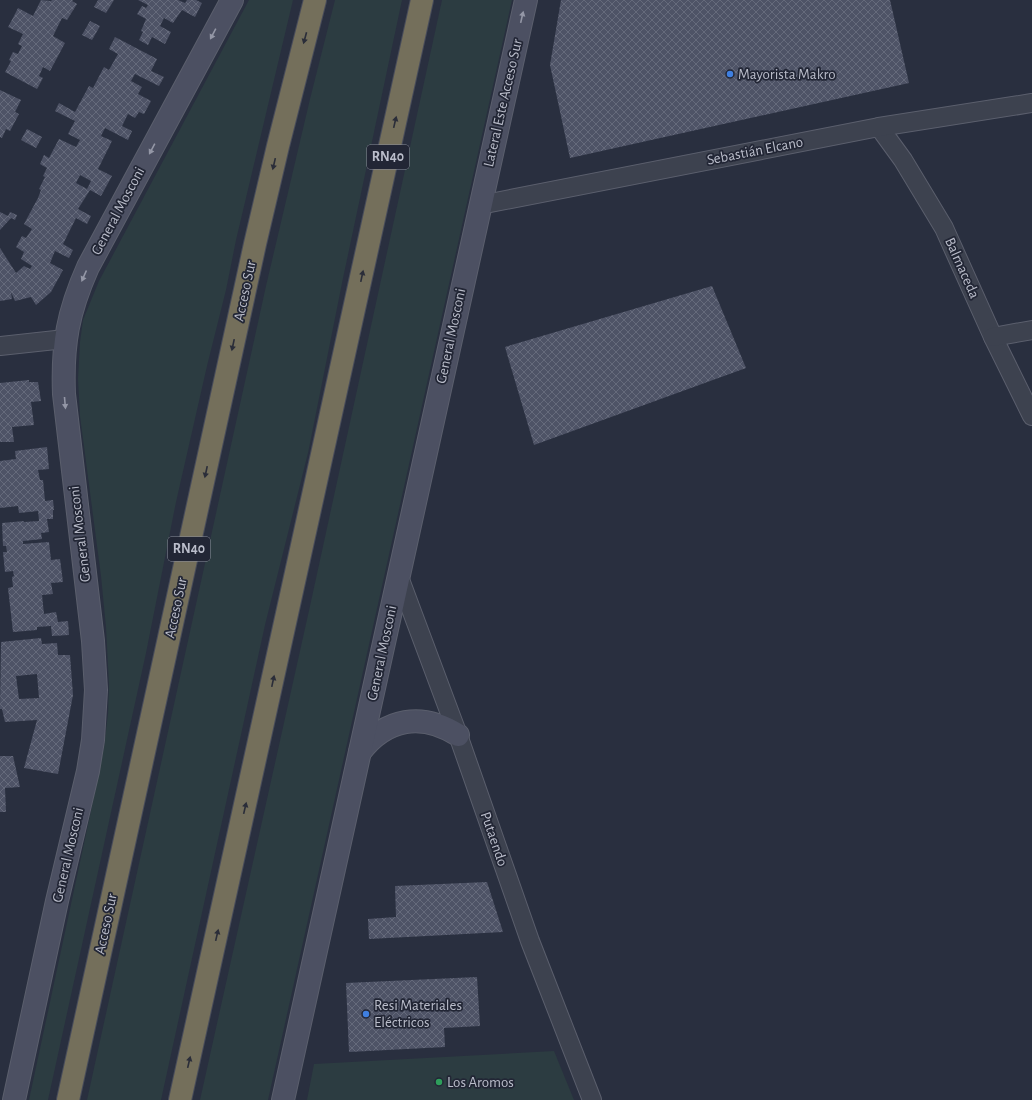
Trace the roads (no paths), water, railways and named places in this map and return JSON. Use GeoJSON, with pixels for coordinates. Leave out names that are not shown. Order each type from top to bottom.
{"type":"FeatureCollection","features":[{"type":"Feature","properties":{"kind":"highway","name":"Acceso Sur"},"geometry":{"type":"LineString","coordinates":[[68,1100],[254,252],[280,138],[315,0]]}},
{"type":"Feature","properties":{"kind":"highway","name":"RN40"},"geometry":{"type":"LineString","coordinates":[[180,1100],[422,0]]}},
{"type":"Feature","properties":{"kind":"street","name":"General Mosconi"},"geometry":{"type":"LineString","coordinates":[[14,1100],[57,901],[88,771],[95,721],[93,641],[64,394],[63,363],[65,339],[73,303],[88,267],[232,0]]}},
{"type":"Feature","properties":{"kind":"street","name":"Lateral Este Acceso Sur"},"geometry":{"type":"LineString","coordinates":[[480,205],[526,0]]}},
{"type":"Feature","properties":{"kind":"street","name":"Sebastián Elcano"},"geometry":{"type":"LineString","coordinates":[[480,205],[879,126],[1032,103]]}},
{"type":"Feature","properties":{"kind":"street","name":"Balmaceda"},"geometry":{"type":"LineString","coordinates":[[879,126],[903,160],[944,228],[993,337],[1032,416]]}},
{"type":"Feature","properties":{"kind":"street","name":"General Mosconi"},"geometry":{"type":"LineString","coordinates":[[283,1100],[480,205]]}},
{"type":"Feature","properties":{"kind":"street"},"geometry":{"type":"LineString","coordinates":[[993,337],[1032,330]]}},
{"type":"Feature","properties":{"kind":"street"},"geometry":{"type":"LineString","coordinates":[[0,346],[65,339]]}},
{"type":"Feature","properties":{"kind":"street","name":"Putaendo"},"geometry":{"type":"LineString","coordinates":[[399,577],[458,735],[530,941],[592,1100]]}},
{"type":"Feature","properties":{"kind":"street"},"geometry":{"type":"LineString","coordinates":[[360,752],[377,734],[399,723],[424,721],[447,728],[458,735]]}},
{"type":"Feature","properties":{"kind":"place","name":"Mayorista Makro"},"geometry":{"type":"Point","coordinates":[730,74]}},
{"type":"Feature","properties":{"kind":"place","name":"Resi Materiales Eléctricos"},"geometry":{"type":"Point","coordinates":[366,1014]}},
{"type":"Feature","properties":{"kind":"place","name":"Los Aromos"},"geometry":{"type":"Point","coordinates":[439,1082]}}]}
